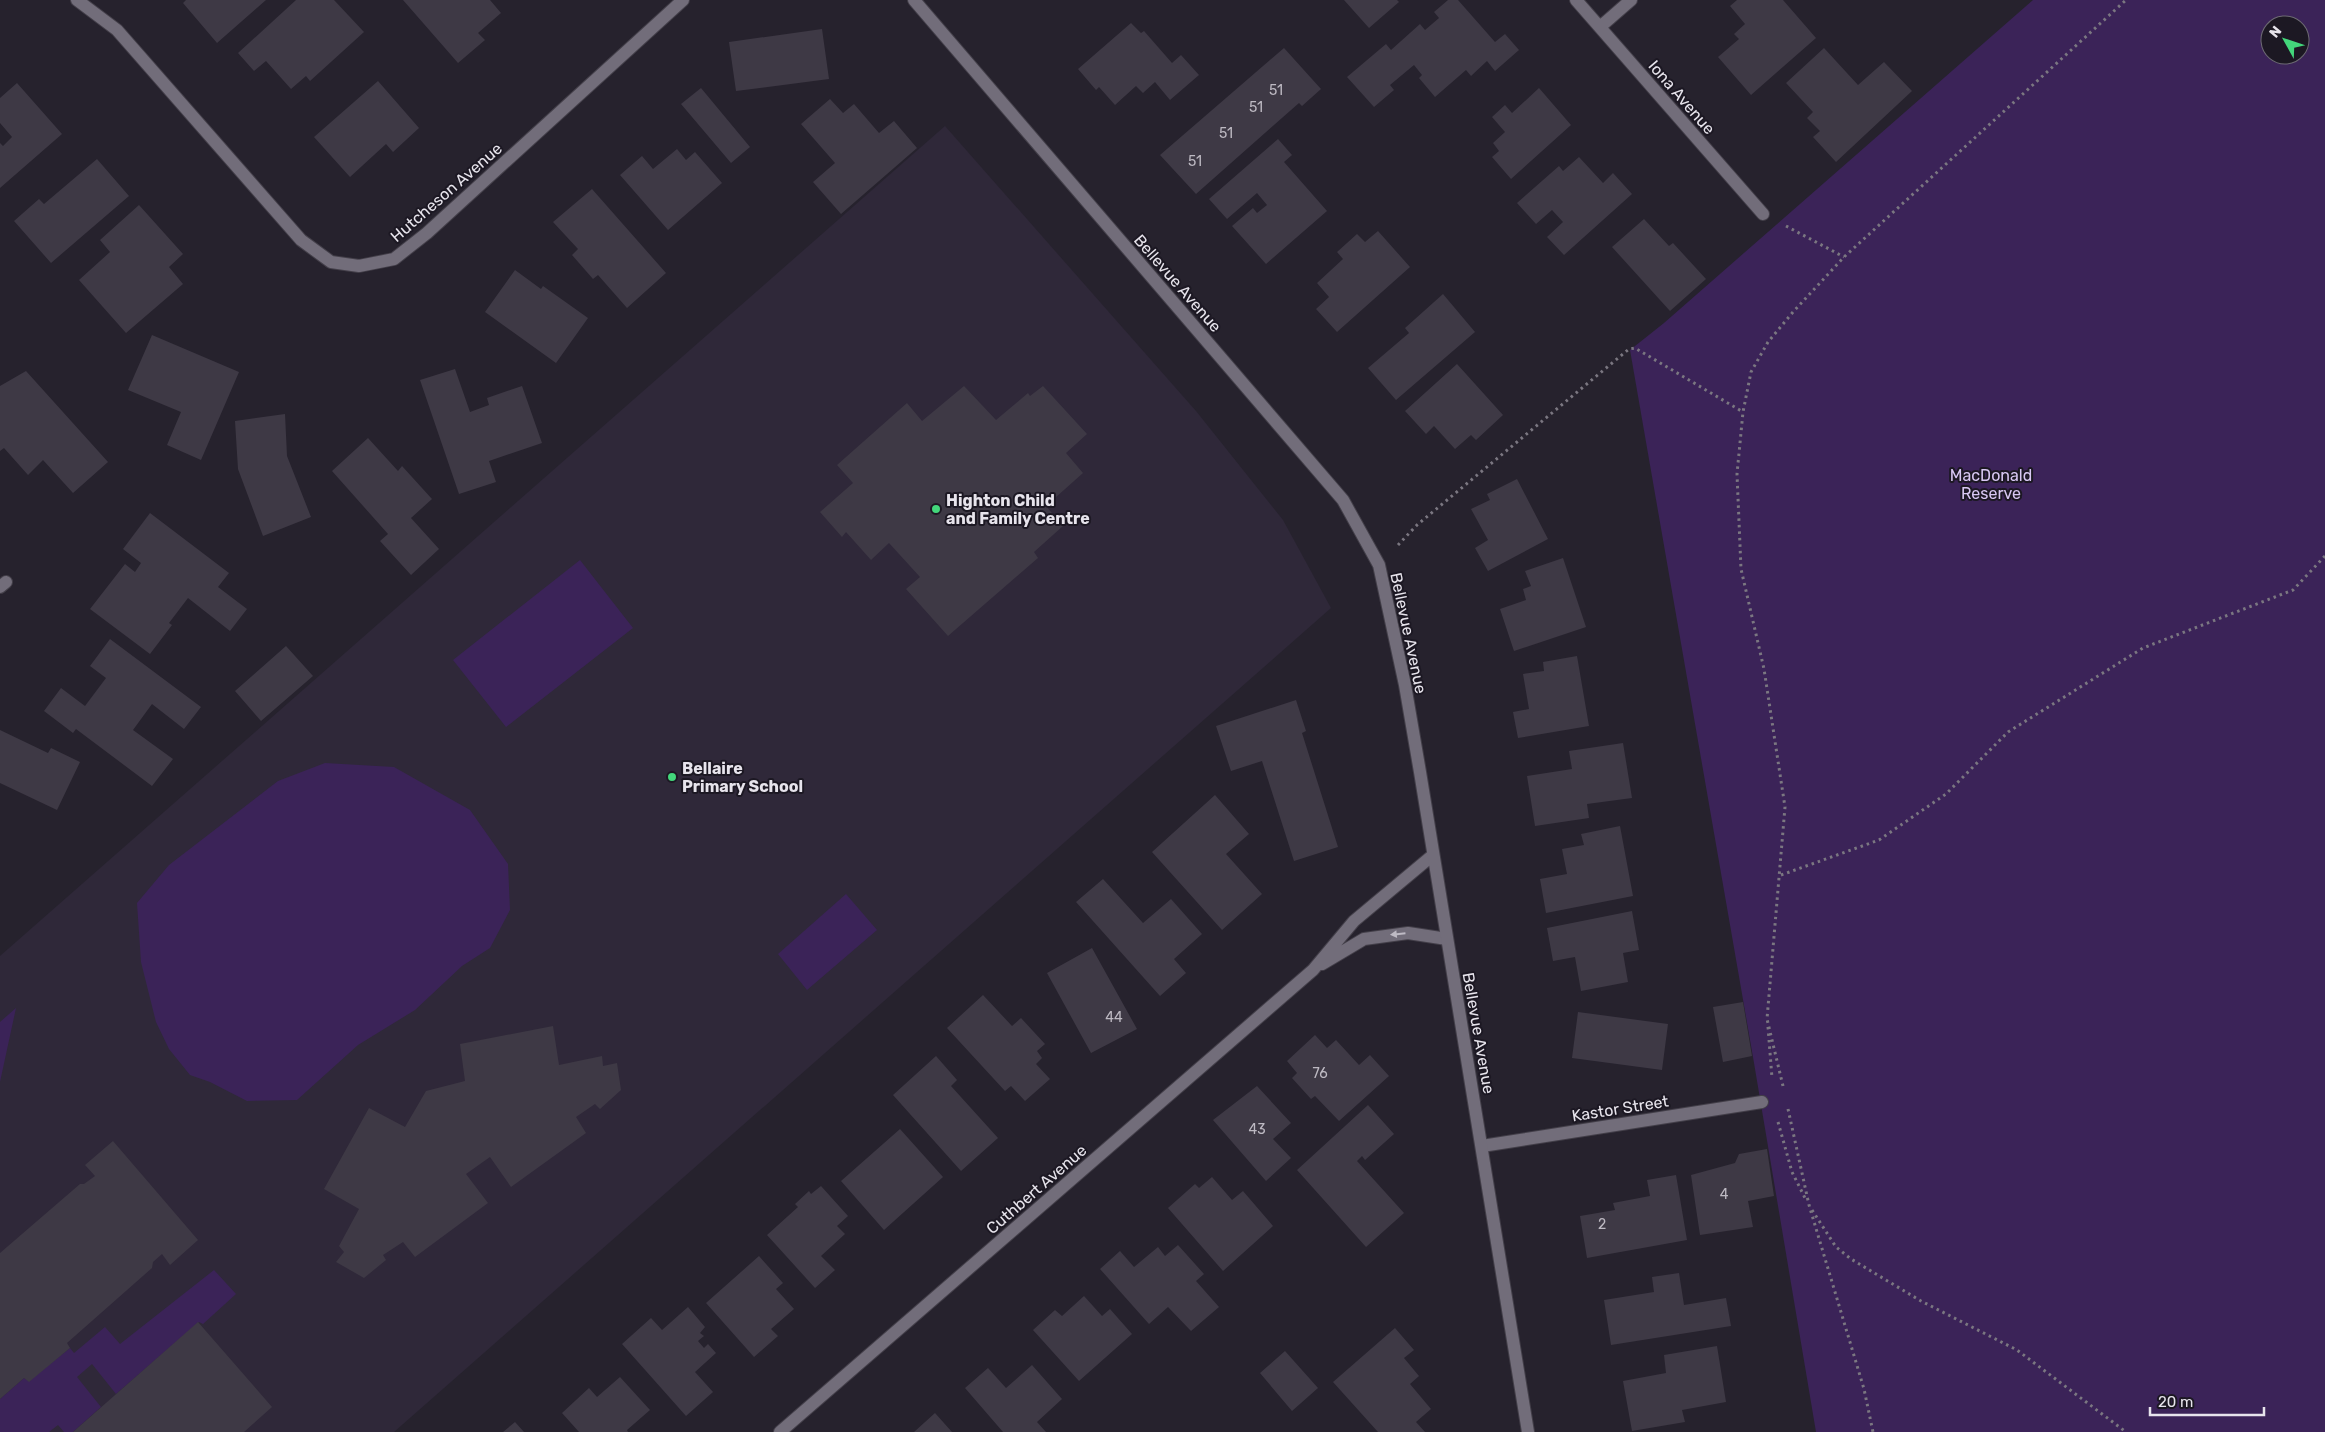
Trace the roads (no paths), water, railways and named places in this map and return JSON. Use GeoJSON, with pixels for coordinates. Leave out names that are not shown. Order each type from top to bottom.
{"type":"FeatureCollection","features":[{"type":"Feature","properties":{"kind":"street","name":"Hutcheson Avenue"},"geometry":{"type":"LineString","coordinates":[[76,0],[116,30],[301,240],[331,262],[359,266],[394,259],[427,233],[683,0]]}},
{"type":"Feature","properties":{"kind":"street","name":"Bellevue Avenue"},"geometry":{"type":"LineString","coordinates":[[914,0],[1343,500],[1379,565],[1404,685],[1528,1432]]}},
{"type":"Feature","properties":{"kind":"street","name":"Iona Avenue"},"geometry":{"type":"LineString","coordinates":[[1576,0],[1763,214]]}},
{"type":"Feature","properties":{"kind":"street"},"geometry":{"type":"LineString","coordinates":[[1600,27],[1631,0]]}},
{"type":"Feature","properties":{"kind":"street","name":"Cuthbert Avenue"},"geometry":{"type":"LineString","coordinates":[[1314,970],[1354,921],[1433,855]]}},
{"type":"Feature","properties":{"kind":"street","name":"Cuthbert Avenue"},"geometry":{"type":"LineString","coordinates":[[780,1432],[1314,970],[1364,939],[1408,933],[1447,939]]}},
{"type":"Feature","properties":{"kind":"street","name":"Kastor Street"},"geometry":{"type":"LineString","coordinates":[[1482,1146],[1762,1102]]}},
{"type":"Feature","properties":{"kind":"place","name":"Highton Child and Family Centre"},"geometry":{"type":"Point","coordinates":[936,509]}},
{"type":"Feature","properties":{"kind":"place","name":"Bellaire Primary School"},"geometry":{"type":"Point","coordinates":[672,777]}},
{"type":"Feature","properties":{"kind":"park label","name":"MacDonald Reserve"},"geometry":{"type":"Point","coordinates":[1991,484]}}]}
